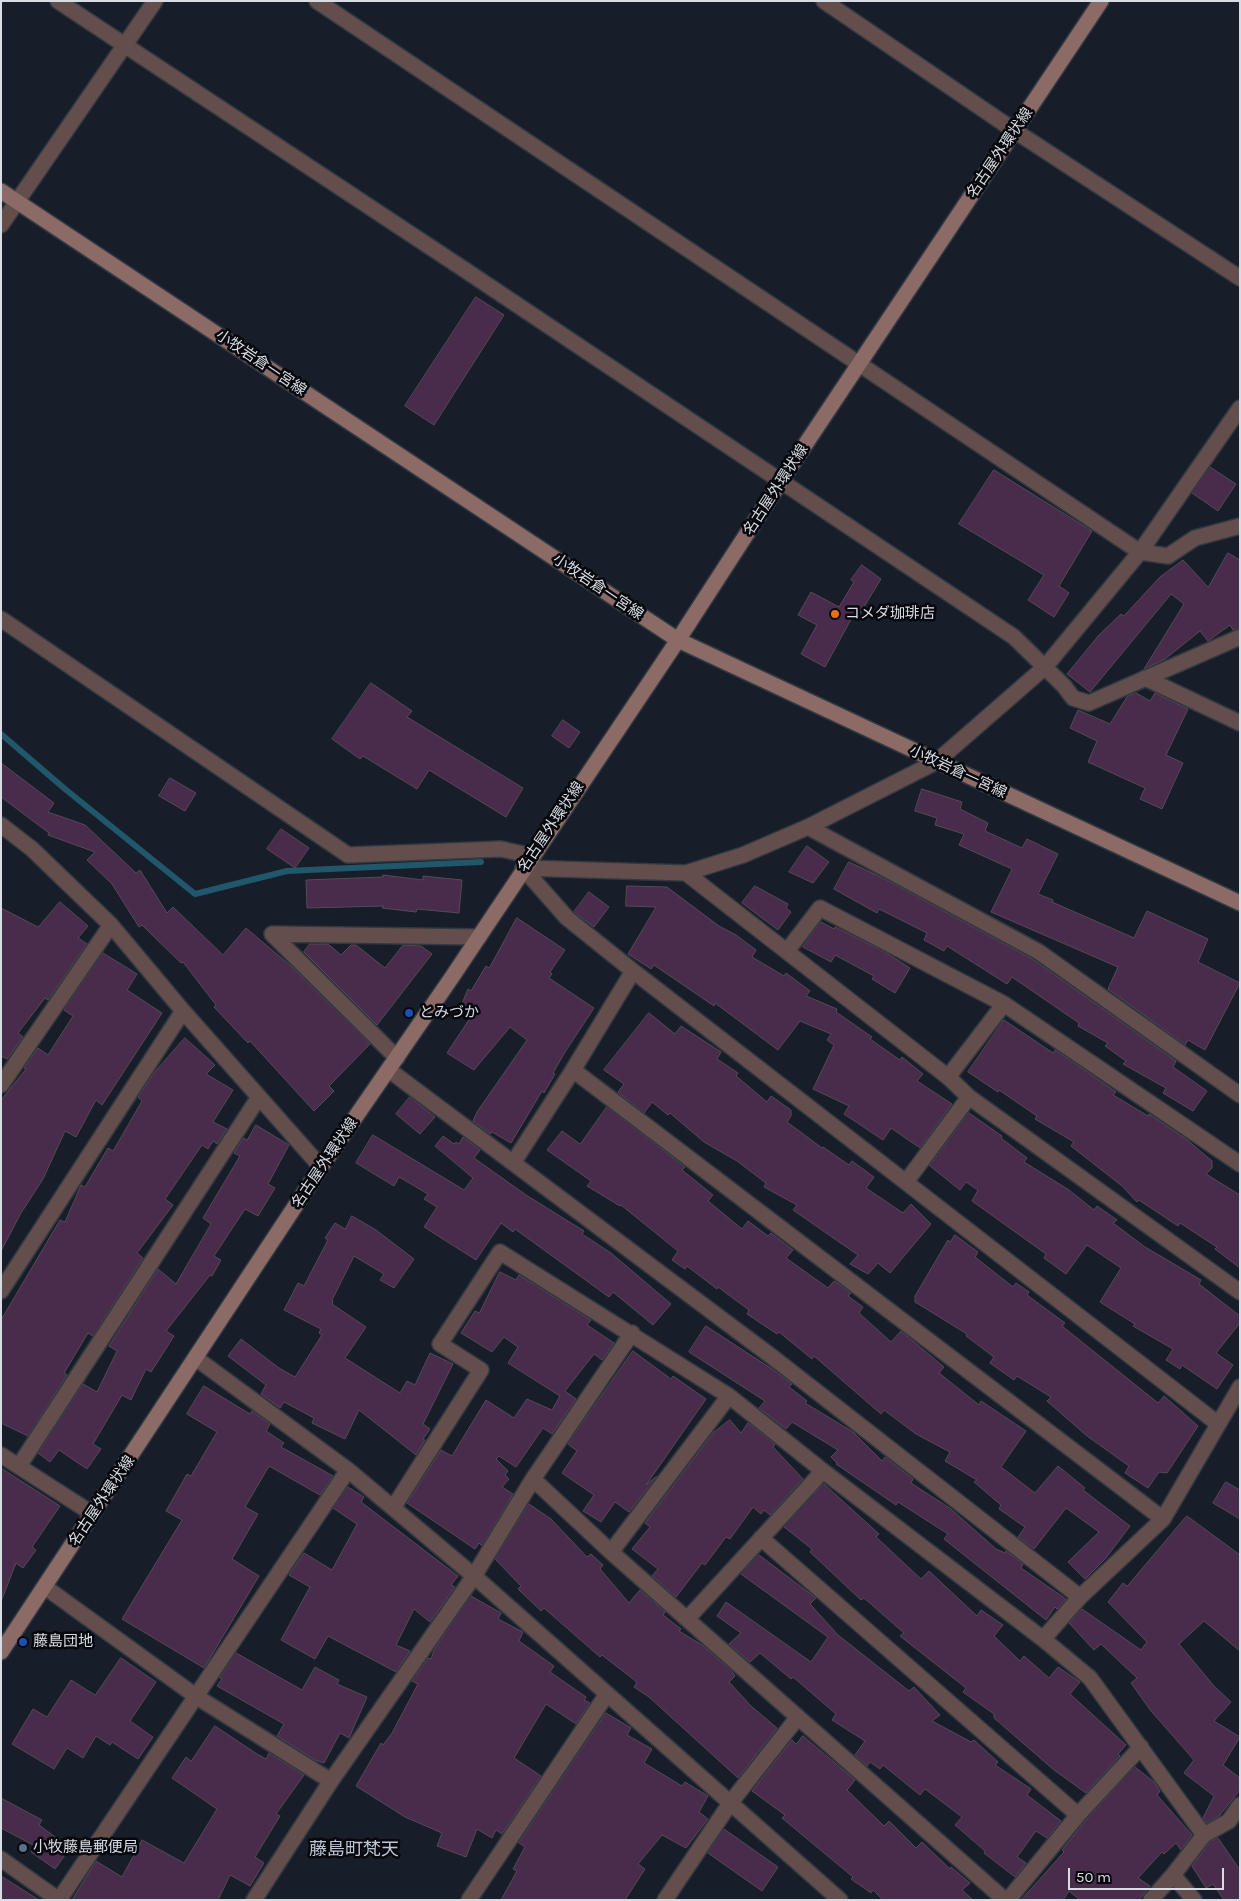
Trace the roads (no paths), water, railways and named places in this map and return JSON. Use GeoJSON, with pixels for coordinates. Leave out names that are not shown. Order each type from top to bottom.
{"type":"FeatureCollection","features":[{"type":"Feature","properties":{"kind":"main road","name":"名古屋外環状線"},"geometry":{"type":"LineString","coordinates":[[1,1652],[197,1358],[321,1167],[393,1064],[678,640],[781,480],[860,365],[1101,1]]}},
{"type":"Feature","properties":{"kind":"main road","name":"小牧岩倉一宮線"},"geometry":{"type":"LineString","coordinates":[[1,190],[678,640],[1240,903]]}},
{"type":"Feature","properties":{"kind":"street"},"geometry":{"type":"LineString","coordinates":[[58,1],[781,480],[1014,637],[1073,698],[1089,703],[1240,637]]}},
{"type":"Feature","properties":{"kind":"street"},"geometry":{"type":"LineString","coordinates":[[1,224],[155,1]]}},
{"type":"Feature","properties":{"kind":"street"},"geometry":{"type":"LineString","coordinates":[[317,1],[1140,552],[1168,556],[1195,538],[1240,526]]}},
{"type":"Feature","properties":{"kind":"street"},"geometry":{"type":"LineString","coordinates":[[824,1],[1015,131],[1240,278]]}},
{"type":"Feature","properties":{"kind":"street"},"geometry":{"type":"LineString","coordinates":[[1,618],[348,855],[501,849],[527,862],[686,873],[744,855],[808,827],[936,762],[1045,667],[1140,552],[1240,408]]}},
{"type":"Feature","properties":{"kind":"street"},"geometry":{"type":"LineString","coordinates":[[1145,678],[1240,722]]}},
{"type":"Feature","properties":{"kind":"street"},"geometry":{"type":"LineString","coordinates":[[1,825],[32,849],[111,925],[182,1011],[321,1167]]}},
{"type":"Feature","properties":{"kind":"street"},"geometry":{"type":"LineString","coordinates":[[808,827],[1040,952],[1240,1094]]}},
{"type":"Feature","properties":{"kind":"street"},"geometry":{"type":"LineString","coordinates":[[527,862],[567,918],[1217,1423]]}},
{"type":"Feature","properties":{"kind":"street"},"geometry":{"type":"LineString","coordinates":[[686,873],[948,1077],[969,1098],[1240,1292]]}},
{"type":"Feature","properties":{"kind":"street"},"geometry":{"type":"LineString","coordinates":[[787,951],[820,908],[1004,1004],[1240,1164]]}},
{"type":"Feature","properties":{"kind":"street"},"geometry":{"type":"LineString","coordinates":[[1,1085],[111,925]]}},
{"type":"Feature","properties":{"kind":"street"},"geometry":{"type":"LineString","coordinates":[[479,936],[272,934],[393,1064],[513,1163],[770,1356],[1080,1598]]}},
{"type":"Feature","properties":{"kind":"street"},"geometry":{"type":"LineString","coordinates":[[513,1163],[573,1070],[633,971]]}},
{"type":"Feature","properties":{"kind":"street"},"geometry":{"type":"LineString","coordinates":[[948,1077],[1004,1004]]}},
{"type":"Feature","properties":{"kind":"street"},"geometry":{"type":"LineString","coordinates":[[1,1291],[182,1011]]}},
{"type":"Feature","properties":{"kind":"street"},"geometry":{"type":"LineString","coordinates":[[573,1070],[1163,1519]]}},
{"type":"Feature","properties":{"kind":"street"},"geometry":{"type":"LineString","coordinates":[[19,1466],[259,1097]]}},
{"type":"Feature","properties":{"kind":"street"},"geometry":{"type":"LineString","coordinates":[[906,1182],[969,1098]]}},
{"type":"Feature","properties":{"kind":"street"},"geometry":{"type":"LineString","coordinates":[[393,1508],[481,1370],[440,1344],[500,1252],[632,1333],[729,1396],[823,1471],[1043,1639],[1090,1678],[1204,1835]]}},
{"type":"Feature","properties":{"kind":"street"},"geometry":{"type":"LineString","coordinates":[[254,1900],[331,1782],[474,1576],[533,1479],[632,1333]]}},
{"type":"Feature","properties":{"kind":"street"},"geometry":{"type":"LineString","coordinates":[[197,1358],[348,1470],[474,1576],[840,1900]]}},
{"type":"Feature","properties":{"kind":"street"},"geometry":{"type":"LineString","coordinates":[[1043,1639],[1080,1598],[1163,1519],[1217,1423],[1240,1387]]}},
{"type":"Feature","properties":{"kind":"street"},"geometry":{"type":"LineString","coordinates":[[611,1552],[729,1396]]}},
{"type":"Feature","properties":{"kind":"street"},"geometry":{"type":"LineString","coordinates":[[1,1455],[93,1514]]}},
{"type":"Feature","properties":{"kind":"street"},"geometry":{"type":"LineString","coordinates":[[1,1859],[59,1900],[348,1470]]}},
{"type":"Feature","properties":{"kind":"street"},"geometry":{"type":"LineString","coordinates":[[688,1618],[823,1471]]}},
{"type":"Feature","properties":{"kind":"street"},"geometry":{"type":"LineString","coordinates":[[533,1479],[611,1552],[1007,1900],[1078,1815],[1141,1747]]}},
{"type":"Feature","properties":{"kind":"street"},"geometry":{"type":"LineString","coordinates":[[761,1538],[1078,1815]]}},
{"type":"Feature","properties":{"kind":"street"},"geometry":{"type":"LineString","coordinates":[[44,1587],[197,1696],[331,1782]]}},
{"type":"Feature","properties":{"kind":"street"},"geometry":{"type":"LineString","coordinates":[[469,1900],[607,1694]]}},
{"type":"Feature","properties":{"kind":"street"},"geometry":{"type":"LineString","coordinates":[[665,1900],[731,1802],[798,1717]]}},
{"type":"Feature","properties":{"kind":"street"},"geometry":{"type":"LineString","coordinates":[[1151,1900],[1204,1835],[1229,1821],[1240,1805]]}},
{"type":"Feature","properties":{"kind":"street"},"geometry":{"type":"LineString","coordinates":[[1173,1875],[1194,1900]]}},
{"type":"Feature","properties":{"kind":"waterway"},"geometry":{"type":"LineString","coordinates":[[1,734],[65,789],[195,894],[287,871],[481,862]]}},
{"type":"Feature","properties":{"kind":"place","name":"コメダ珈琲店"},"geometry":{"type":"Point","coordinates":[835,614]}},
{"type":"Feature","properties":{"kind":"place","name":"とみづか"},"geometry":{"type":"Point","coordinates":[409,1013]}},
{"type":"Feature","properties":{"kind":"place","name":"藤島団地"},"geometry":{"type":"Point","coordinates":[23,1642]}},
{"type":"Feature","properties":{"kind":"place","name":"小牧藤島郵便局"},"geometry":{"type":"Point","coordinates":[23,1848]}},
{"type":"Feature","properties":{"kind":"district","name":"藤島町梵天"},"geometry":{"type":"Point","coordinates":[354,1850]}}]}
